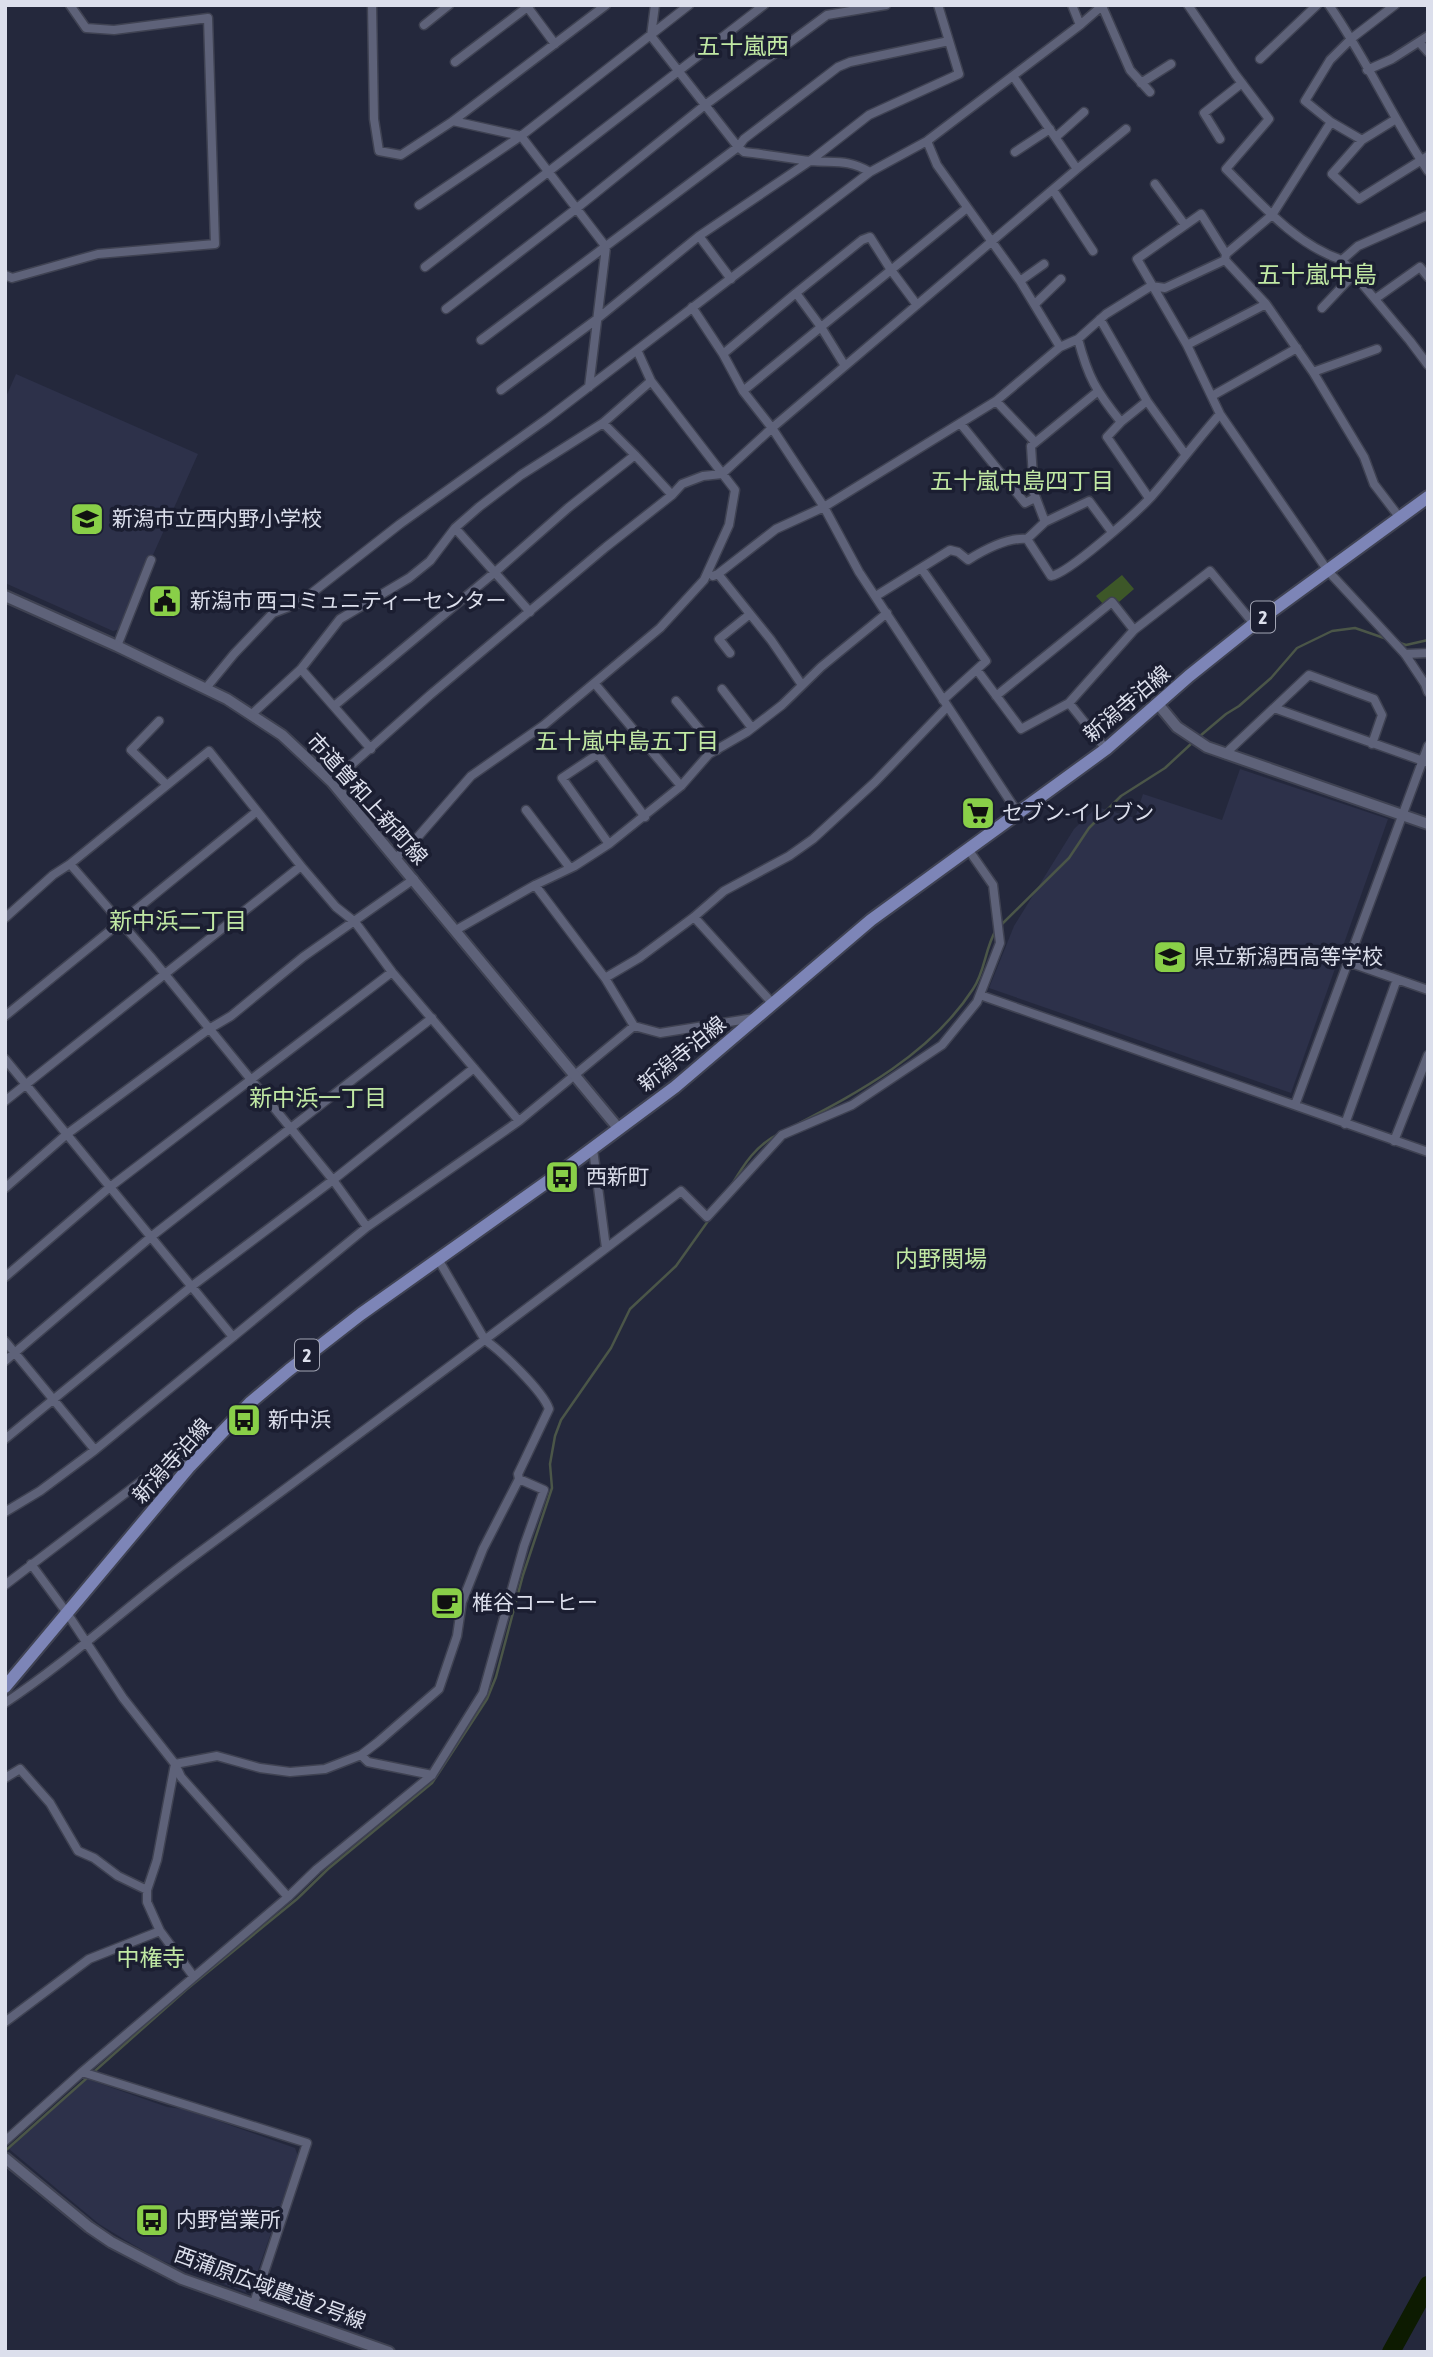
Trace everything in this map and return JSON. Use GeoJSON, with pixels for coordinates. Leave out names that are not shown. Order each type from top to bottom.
{"type":"FeatureCollection","features":[{"type":"Feature","properties":{"kind":"main road","name":"新潟寺泊線"},"geometry":{"type":"LineString","coordinates":[[5,1687],[190,1466],[251,1402],[289,1370],[361,1314],[593,1149],[686,1079],[871,920],[1106,749],[1189,676],[1254,624],[1428,496]]}},
{"type":"Feature","properties":{"kind":"street"},"geometry":{"type":"LineString","coordinates":[[5,275],[12,278],[98,254],[215,244],[208,18],[114,30],[86,28],[70,5]]}},
{"type":"Feature","properties":{"kind":"street"},"geometry":{"type":"LineString","coordinates":[[372,5],[374,119],[379,151],[401,155],[453,121],[606,5]]}},
{"type":"Feature","properties":{"kind":"street"},"geometry":{"type":"LineString","coordinates":[[424,25],[449,5]]}},
{"type":"Feature","properties":{"kind":"street"},"geometry":{"type":"LineString","coordinates":[[655,5],[651,36],[744,152],[810,161],[846,162],[870,172]]}},
{"type":"Feature","properties":{"kind":"street"},"geometry":{"type":"LineString","coordinates":[[419,205],[521,136],[689,5]]}},
{"type":"Feature","properties":{"kind":"street"},"geometry":{"type":"LineString","coordinates":[[425,267],[764,5]]}},
{"type":"Feature","properties":{"kind":"street"},"geometry":{"type":"LineString","coordinates":[[446,309],[578,208],[705,105],[827,15],[886,5]]}},
{"type":"Feature","properties":{"kind":"street"},"geometry":{"type":"LineString","coordinates":[[500,390],[597,319],[699,236],[810,161],[869,115],[959,74],[938,5]]}},
{"type":"Feature","properties":{"kind":"street"},"geometry":{"type":"LineString","coordinates":[[1072,5],[1080,25]]}},
{"type":"Feature","properties":{"kind":"street"},"geometry":{"type":"LineString","coordinates":[[1188,5],[1269,118],[1226,169],[1272,215],[1325,255],[1342,260],[1426,360]]}},
{"type":"Feature","properties":{"kind":"street"},"geometry":{"type":"LineString","coordinates":[[1259,59],[1317,5]]}},
{"type":"Feature","properties":{"kind":"street"},"geometry":{"type":"LineString","coordinates":[[1329,5],[1352,38],[1396,119],[1425,159],[1428,171]]}},
{"type":"Feature","properties":{"kind":"street"},"geometry":{"type":"LineString","coordinates":[[1362,140],[1331,122],[1305,101],[1330,60],[1352,38],[1395,5]]}},
{"type":"Feature","properties":{"kind":"street"},"geometry":{"type":"LineString","coordinates":[[455,62],[527,6],[555,44]]}},
{"type":"Feature","properties":{"kind":"street"},"geometry":{"type":"LineString","coordinates":[[206,688],[273,613],[299,603],[400,524],[589,387],[870,172],[927,141],[1103,6],[1130,70],[1150,92]]}},
{"type":"Feature","properties":{"kind":"street"},"geometry":{"type":"LineString","coordinates":[[1367,70],[1392,59],[1428,36]]}},
{"type":"Feature","properties":{"kind":"street"},"geometry":{"type":"LineString","coordinates":[[481,340],[838,67],[850,62],[949,41]]}},
{"type":"Feature","properties":{"kind":"street"},"geometry":{"type":"LineString","coordinates":[[1419,42],[1428,52]]}},
{"type":"Feature","properties":{"kind":"street"},"geometry":{"type":"LineString","coordinates":[[1141,83],[1171,64]]}},
{"type":"Feature","properties":{"kind":"street"},"geometry":{"type":"LineString","coordinates":[[1013,76],[1077,169]]}},
{"type":"Feature","properties":{"kind":"street"},"geometry":{"type":"LineString","coordinates":[[1220,139],[1204,113],[1242,83]]}},
{"type":"Feature","properties":{"kind":"street"},"geometry":{"type":"LineString","coordinates":[[1056,138],[1084,112]]}},
{"type":"Feature","properties":{"kind":"street"},"geometry":{"type":"LineString","coordinates":[[1396,119],[1362,140],[1332,174],[1360,199],[1425,159]]}},
{"type":"Feature","properties":{"kind":"street"},"geometry":{"type":"LineString","coordinates":[[453,121],[521,136],[606,247],[589,387]]}},
{"type":"Feature","properties":{"kind":"street"},"geometry":{"type":"LineString","coordinates":[[704,580],[718,573],[776,529],[824,507],[996,401],[1060,347],[1078,338],[1100,318],[1151,286],[1165,288],[1226,257],[1272,215],[1331,122]]}},
{"type":"Feature","properties":{"kind":"street"},"geometry":{"type":"LineString","coordinates":[[1015,152],[1050,129]]}},
{"type":"Feature","properties":{"kind":"street"},"geometry":{"type":"LineString","coordinates":[[332,782],[682,484],[703,476],[722,474],[990,242],[1126,130]]}},
{"type":"Feature","properties":{"kind":"street"},"geometry":{"type":"LineString","coordinates":[[927,141],[937,165],[1020,281],[1060,347]]}},
{"type":"Feature","properties":{"kind":"street"},"geometry":{"type":"LineString","coordinates":[[1156,184],[1185,225]]}},
{"type":"Feature","properties":{"kind":"street"},"geometry":{"type":"LineString","coordinates":[[1053,190],[1093,251]]}},
{"type":"Feature","properties":{"kind":"street"},"geometry":{"type":"LineString","coordinates":[[743,391],[967,208]]}},
{"type":"Feature","properties":{"kind":"street"},"geometry":{"type":"LineString","coordinates":[[1401,518],[1374,484],[1364,457],[1313,372],[1266,304],[1226,257],[1201,215],[1137,258],[1187,345],[1220,414],[1328,571],[1405,654],[1428,692]]}},
{"type":"Feature","properties":{"kind":"street"},"geometry":{"type":"LineString","coordinates":[[1342,260],[1357,246],[1428,215]]}},
{"type":"Feature","properties":{"kind":"street"},"geometry":{"type":"LineString","coordinates":[[699,236],[731,279]]}},
{"type":"Feature","properties":{"kind":"street"},"geometry":{"type":"LineString","coordinates":[[723,354],[862,240],[870,237],[917,305]]}},
{"type":"Feature","properties":{"kind":"street"},"geometry":{"type":"LineString","coordinates":[[1020,281],[1044,264]]}},
{"type":"Feature","properties":{"kind":"street"},"geometry":{"type":"LineString","coordinates":[[1375,299],[1420,267],[1428,277]]}},
{"type":"Feature","properties":{"kind":"street"},"geometry":{"type":"LineString","coordinates":[[1322,308],[1354,274]]}},
{"type":"Feature","properties":{"kind":"street"},"geometry":{"type":"LineString","coordinates":[[1035,304],[1061,279]]}},
{"type":"Feature","properties":{"kind":"street"},"geometry":{"type":"LineString","coordinates":[[796,293],[845,366]]}},
{"type":"Feature","properties":{"kind":"street"},"geometry":{"type":"LineString","coordinates":[[1187,345],[1266,304]]}},
{"type":"Feature","properties":{"kind":"street"},"geometry":{"type":"LineString","coordinates":[[692,307],[723,354],[743,391],[772,428],[824,507],[859,572],[1018,813]]}},
{"type":"Feature","properties":{"kind":"street"},"geometry":{"type":"LineString","coordinates":[[1100,318],[1147,401],[1185,454]]}},
{"type":"Feature","properties":{"kind":"street"},"geometry":{"type":"LineString","coordinates":[[1078,338],[1087,373],[1097,392],[1121,422]]}},
{"type":"Feature","properties":{"kind":"street"},"geometry":{"type":"LineString","coordinates":[[1212,396],[1297,348]]}},
{"type":"Feature","properties":{"kind":"street"},"geometry":{"type":"LineString","coordinates":[[1313,372],[1377,349]]}},
{"type":"Feature","properties":{"kind":"street"},"geometry":{"type":"LineString","coordinates":[[396,858],[471,776],[544,725],[595,684],[660,628],[704,580],[729,525],[734,490],[651,381],[637,350]]}},
{"type":"Feature","properties":{"kind":"street"},"geometry":{"type":"LineString","coordinates":[[252,714],[301,669],[340,619],[409,579],[430,561],[455,528],[521,475],[603,424],[651,381]]}},
{"type":"Feature","properties":{"kind":"street"},"geometry":{"type":"LineString","coordinates":[[1045,522],[1035,498],[1031,446],[1097,392]]}},
{"type":"Feature","properties":{"kind":"street"},"geometry":{"type":"LineString","coordinates":[[996,401],[1035,442]]}},
{"type":"Feature","properties":{"kind":"street"},"geometry":{"type":"LineString","coordinates":[[1147,401],[1107,437],[1149,498]]}},
{"type":"Feature","properties":{"kind":"street"},"geometry":{"type":"LineString","coordinates":[[876,596],[950,550],[958,552],[968,560],[1005,542],[1020,538],[1027,539],[1051,576],[1058,575],[1088,553],[1149,498],[1220,414]]}},
{"type":"Feature","properties":{"kind":"street"},"geometry":{"type":"LineString","coordinates":[[960,423],[1025,503],[1035,498]]}},
{"type":"Feature","properties":{"kind":"street"},"geometry":{"type":"LineString","coordinates":[[603,424],[672,495]]}},
{"type":"Feature","properties":{"kind":"street"},"geometry":{"type":"LineString","coordinates":[[334,706],[568,508],[635,456]]}},
{"type":"Feature","properties":{"kind":"street"},"geometry":{"type":"LineString","coordinates":[[1027,539],[1045,522],[1089,502],[1112,532]]}},
{"type":"Feature","properties":{"kind":"street"},"geometry":{"type":"LineString","coordinates":[[455,528],[530,612]]}},
{"type":"Feature","properties":{"kind":"street"},"geometry":{"type":"LineString","coordinates":[[117,646],[151,561]]}},
{"type":"Feature","properties":{"kind":"street"},"geometry":{"type":"LineString","coordinates":[[605,978],[639,958],[724,891],[789,856],[813,838],[875,782],[986,661],[921,568]]}},
{"type":"Feature","properties":{"kind":"street"},"geometry":{"type":"LineString","coordinates":[[977,670],[1021,729],[1069,703],[1134,630],[1210,571],[1254,624]]}},
{"type":"Feature","properties":{"kind":"street"},"geometry":{"type":"LineString","coordinates":[[718,573],[802,685]]}},
{"type":"Feature","properties":{"kind":"street","name":"市道曽和上新町線"},"geometry":{"type":"LineString","coordinates":[[5,596],[206,688],[282,735],[332,782],[619,1129]]}},
{"type":"Feature","properties":{"kind":"street"},"geometry":{"type":"LineString","coordinates":[[996,696],[1112,603],[1134,630]]}},
{"type":"Feature","properties":{"kind":"street"},"geometry":{"type":"LineString","coordinates":[[456,930],[535,885],[570,869],[609,844],[681,786],[709,754],[752,728],[782,705],[887,613]]}},
{"type":"Feature","properties":{"kind":"street"},"geometry":{"type":"LineString","coordinates":[[730,653],[719,639],[750,614]]}},
{"type":"Feature","properties":{"kind":"street"},"geometry":{"type":"LineString","coordinates":[[1405,654],[1428,653]]}},
{"type":"Feature","properties":{"kind":"street"},"geometry":{"type":"LineString","coordinates":[[301,669],[371,749]]}},
{"type":"Feature","properties":{"kind":"street"},"geometry":{"type":"LineString","coordinates":[[1225,754],[1309,675],[1374,699],[1382,715],[1372,744]]}},
{"type":"Feature","properties":{"kind":"street"},"geometry":{"type":"LineString","coordinates":[[595,684],[681,786]]}},
{"type":"Feature","properties":{"kind":"street"},"geometry":{"type":"LineString","coordinates":[[722,689],[752,728]]}},
{"type":"Feature","properties":{"kind":"street"},"geometry":{"type":"LineString","coordinates":[[676,701],[717,750]]}},
{"type":"Feature","properties":{"kind":"street"},"geometry":{"type":"LineString","coordinates":[[1069,703],[1106,749]]}},
{"type":"Feature","properties":{"kind":"street"},"geometry":{"type":"LineString","coordinates":[[1158,705],[1189,737],[1225,754],[1428,824]]}},
{"type":"Feature","properties":{"kind":"street"},"geometry":{"type":"LineString","coordinates":[[1274,708],[1426,761]]}},
{"type":"Feature","properties":{"kind":"street"},"geometry":{"type":"LineString","coordinates":[[159,721],[131,750],[167,785]]}},
{"type":"Feature","properties":{"kind":"street"},"geometry":{"type":"LineString","coordinates":[[1295,1105],[1403,815],[1426,761],[1428,746]]}},
{"type":"Feature","properties":{"kind":"street"},"geometry":{"type":"LineString","coordinates":[[5,918],[209,751],[336,908],[355,922],[392,972],[519,1121]]}},
{"type":"Feature","properties":{"kind":"street"},"geometry":{"type":"LineString","coordinates":[[609,844],[562,778],[598,754],[645,817]]}},
{"type":"Feature","properties":{"kind":"street"},"geometry":{"type":"LineString","coordinates":[[526,810],[570,869]]}},
{"type":"Feature","properties":{"kind":"street"},"geometry":{"type":"LineString","coordinates":[[5,1016],[256,812]]}},
{"type":"Feature","properties":{"kind":"street"},"geometry":{"type":"LineString","coordinates":[[5,1703],[28,1688],[151,1589],[681,1191],[707,1217],[782,1135],[852,1105],[942,1045],[977,1002],[1000,943],[993,885],[968,849]]}},
{"type":"Feature","properties":{"kind":"street"},"geometry":{"type":"LineString","coordinates":[[70,864],[333,1180],[367,1227]]}},
{"type":"Feature","properties":{"kind":"street"},"geometry":{"type":"LineString","coordinates":[[5,1101],[301,866]]}},
{"type":"Feature","properties":{"kind":"street"},"geometry":{"type":"LineString","coordinates":[[5,1188],[66,1134],[231,1016],[303,957],[414,879]]}},
{"type":"Feature","properties":{"kind":"street"},"geometry":{"type":"LineString","coordinates":[[535,885],[605,978],[634,1026],[660,1032],[756,1018]]}},
{"type":"Feature","properties":{"kind":"street"},"geometry":{"type":"LineString","coordinates":[[694,917],[773,1004]]}},
{"type":"Feature","properties":{"kind":"street"},"geometry":{"type":"LineString","coordinates":[[1348,962],[1428,990]]}},
{"type":"Feature","properties":{"kind":"street"},"geometry":{"type":"LineString","coordinates":[[5,1277],[110,1187],[392,972]]}},
{"type":"Feature","properties":{"kind":"street"},"geometry":{"type":"LineString","coordinates":[[1345,1124],[1397,979]]}},
{"type":"Feature","properties":{"kind":"street"},"geometry":{"type":"LineString","coordinates":[[980,995],[1428,1152]]}},
{"type":"Feature","properties":{"kind":"street"},"geometry":{"type":"LineString","coordinates":[[5,1361],[152,1236],[432,1018]]}},
{"type":"Feature","properties":{"kind":"street"},"geometry":{"type":"LineString","coordinates":[[5,1512],[40,1491],[94,1450],[367,1227],[519,1121],[634,1026]]}},
{"type":"Feature","properties":{"kind":"street"},"geometry":{"type":"LineString","coordinates":[[1394,1141],[1428,1055]]}},
{"type":"Feature","properties":{"kind":"street"},"geometry":{"type":"LineString","coordinates":[[5,1059],[233,1337]]}},
{"type":"Feature","properties":{"kind":"street"},"geometry":{"type":"LineString","coordinates":[[5,1439],[192,1286],[333,1180],[474,1068]]}},
{"type":"Feature","properties":{"kind":"street"},"geometry":{"type":"LineString","coordinates":[[593,1149],[606,1248]]}},
{"type":"Feature","properties":{"kind":"street"},"geometry":{"type":"LineString","coordinates":[[175,1764],[216,1756],[260,1768],[290,1772],[326,1769],[361,1755],[439,1689],[457,1636],[462,1602],[483,1549],[519,1479],[518,1474],[549,1409],[547,1402],[526,1378],[496,1347],[485,1340],[438,1259]]}},
{"type":"Feature","properties":{"kind":"street"},"geometry":{"type":"LineString","coordinates":[[5,1341],[94,1450]]}},
{"type":"Feature","properties":{"kind":"street"},"geometry":{"type":"LineString","coordinates":[[5,1585],[165,1463],[178,1458],[190,1466]]}},
{"type":"Feature","properties":{"kind":"street"},"geometry":{"type":"LineString","coordinates":[[5,2141],[82,2072],[288,1898],[317,1869],[432,1775],[483,1693],[524,1546],[541,1502],[544,1490],[519,1479]]}},
{"type":"Feature","properties":{"kind":"street"},"geometry":{"type":"LineString","coordinates":[[31,1564],[123,1698],[175,1764],[181,1777],[288,1898]]}},
{"type":"Feature","properties":{"kind":"street"},"geometry":{"type":"LineString","coordinates":[[361,1755],[368,1762],[432,1775]]}},
{"type":"Feature","properties":{"kind":"street"},"geometry":{"type":"LineString","coordinates":[[175,1764],[157,1860],[147,1890],[147,1902],[160,1931],[194,1977]]}},
{"type":"Feature","properties":{"kind":"street"},"geometry":{"type":"LineString","coordinates":[[5,1779],[20,1769],[50,1803],[78,1851],[147,1890]]}},
{"type":"Feature","properties":{"kind":"street"},"geometry":{"type":"LineString","coordinates":[[5,2022],[89,1959],[160,1931]]}},
{"type":"Feature","properties":{"kind":"street"},"geometry":{"type":"LineString","coordinates":[[82,2072],[307,2143],[254,2303]]}},
{"type":"Feature","properties":{"kind":"street","name":"西蒲原広域農道 2号線"},"geometry":{"type":"LineString","coordinates":[[5,2158],[89,2227],[111,2242],[182,2279],[388,2352]]}},
{"type":"Feature","properties":{"kind":"shaded area","name":"新潟市立西内野小学校"},"geometry":{"type":"Polygon","coordinates":[[[16,374],[198,454],[120,629],[113,631],[5,583],[5,399],[16,374]]]}},
{"type":"Feature","properties":{"kind":"shaded area","name":"県立新潟西高等学校"},"geometry":{"type":"Polygon","coordinates":[[[1240,769],[1388,819],[1291,1093],[989,988],[1014,926],[1074,829],[1097,807],[1135,818],[1143,794],[1222,820],[1240,769]]]}},
{"type":"Feature","properties":{"kind":"shaded area","name":"内野営業所"},"geometry":{"type":"Polygon","coordinates":[[[87,2079],[295,2148],[298,2156],[251,2290],[247,2293],[158,2259],[125,2240],[99,2224],[9,2149],[87,2079]]]}},
{"type":"Feature","properties":{"kind":"green space"},"geometry":{"type":"Polygon","coordinates":[[[1122,575],[1134,589],[1119,602],[1114,597],[1104,605],[1096,596],[1122,575]]]}},
{"type":"Feature","properties":{"kind":"waterway"},"geometry":{"type":"LineString","coordinates":[[1200,736],[1271,678],[1297,648],[1332,631],[1355,628],[1387,639]]}},
{"type":"Feature","properties":{"kind":"waterway"},"geometry":{"type":"LineString","coordinates":[[1400,643],[1406,645],[1428,640]]}},
{"type":"Feature","properties":{"kind":"waterway"},"geometry":{"type":"LineString","coordinates":[[1001,925],[1069,858],[1089,828],[1121,796],[1165,768],[1192,743]]}},
{"type":"Feature","properties":{"kind":"waterway"},"geometry":{"type":"LineString","coordinates":[[792,1127],[868,1085],[915,1052],[936,1033],[973,989],[996,930]]}},
{"type":"Feature","properties":{"kind":"waterway"},"geometry":{"type":"LineString","coordinates":[[731,1186],[757,1149],[780,1133]]}},
{"type":"Feature","properties":{"kind":"waterway"},"geometry":{"type":"LineString","coordinates":[[5,2151],[187,1989],[432,1783],[487,1699],[496,1677],[523,1575],[552,1488],[550,1464],[561,1420],[611,1348],[630,1309],[676,1266],[708,1221]]}},
{"type":"Feature","properties":{"kind":"waterway"},"geometry":{"type":"LineString","coordinates":[[1391,2352],[1428,2285]]}},
{"type":"Feature","properties":{"kind":"place","name":"新潟市立西内野小学校"},"geometry":{"type":"Point","coordinates":[87,519]}},
{"type":"Feature","properties":{"kind":"place","name":"新潟市 西コミュニティーセンター"},"geometry":{"type":"Point","coordinates":[165,601]}},
{"type":"Feature","properties":{"kind":"place","name":"セブン-イレブン"},"geometry":{"type":"Point","coordinates":[978,813]}},
{"type":"Feature","properties":{"kind":"place","name":"県立新潟西高等学校"},"geometry":{"type":"Point","coordinates":[1170,957]}},
{"type":"Feature","properties":{"kind":"place","name":"西新町"},"geometry":{"type":"Point","coordinates":[562,1177]}},
{"type":"Feature","properties":{"kind":"place","name":"新中浜"},"geometry":{"type":"Point","coordinates":[244,1420]}},
{"type":"Feature","properties":{"kind":"place","name":"椎谷コーヒー"},"geometry":{"type":"Point","coordinates":[447,1603]}},
{"type":"Feature","properties":{"kind":"place","name":"内野営業所"},"geometry":{"type":"Point","coordinates":[152,2220]}},
{"type":"Feature","properties":{"kind":"district","name":"五十嵐西"},"geometry":{"type":"Point","coordinates":[743,46]}},
{"type":"Feature","properties":{"kind":"district","name":"五十嵐中島"},"geometry":{"type":"Point","coordinates":[1317,275]}},
{"type":"Feature","properties":{"kind":"district","name":"五十嵐中島四丁目"},"geometry":{"type":"Point","coordinates":[1022,481]}},
{"type":"Feature","properties":{"kind":"district","name":"五十嵐中島五丁目"},"geometry":{"type":"Point","coordinates":[627,741]}},
{"type":"Feature","properties":{"kind":"district","name":"新中浜二丁目"},"geometry":{"type":"Point","coordinates":[178,921]}},
{"type":"Feature","properties":{"kind":"district","name":"新中浜一丁目"},"geometry":{"type":"Point","coordinates":[318,1098]}},
{"type":"Feature","properties":{"kind":"district","name":"内野関場"},"geometry":{"type":"Point","coordinates":[941,1259]}},
{"type":"Feature","properties":{"kind":"district","name":"中権寺"},"geometry":{"type":"Point","coordinates":[151,1958]}}]}
